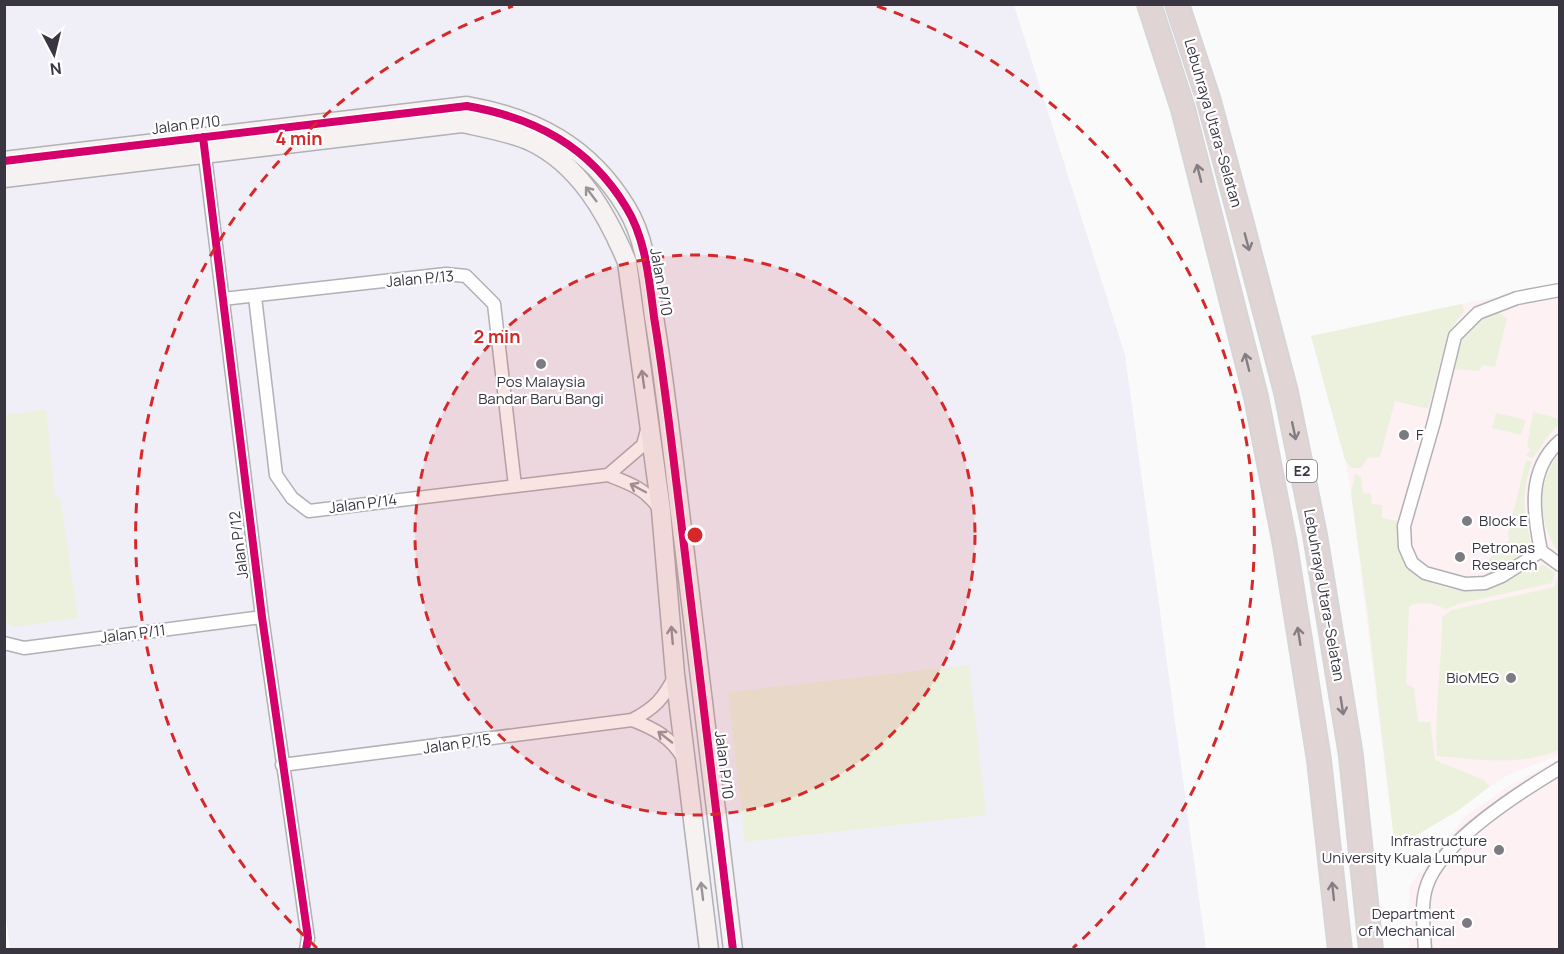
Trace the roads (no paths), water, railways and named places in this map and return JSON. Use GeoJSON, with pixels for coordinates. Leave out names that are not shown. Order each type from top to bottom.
{"type":"FeatureCollection","features":[{"type":"Feature","properties":{"kind":"highway","name":"Lebuhraya Utara–Selatan"},"geometry":{"type":"LineString","coordinates":[[1149,4],[1183,109],[1256,397],[1285,545],[1319,760],[1340,950]]}},
{"type":"Feature","properties":{"kind":"highway","name":"Lebuhraya Utara–Selatan"},"geometry":{"type":"LineString","coordinates":[[1177,4],[1208,98],[1286,392],[1308,502],[1351,756],[1371,950]]}},
{"type":"Feature","properties":{"kind":"street","name":"Jalan P/10"},"geometry":{"type":"LineString","coordinates":[[4,178],[467,106],[500,112],[541,127],[576,150],[607,178],[628,210],[645,255],[664,380],[733,950]]}},
{"type":"Feature","properties":{"kind":"street","name":"Jalan P/10"},"geometry":{"type":"LineString","coordinates":[[4,161],[462,123],[498,131],[530,142],[563,164],[592,194],[627,262],[661,510],[675,674],[709,950]]}},
{"type":"Feature","properties":{"kind":"street","name":"Jalan P/12"},"geometry":{"type":"LineString","coordinates":[[204,146],[262,617],[308,938],[306,950]]}},
{"type":"Feature","properties":{"kind":"street","name":"Jalan P/13"},"geometry":{"type":"LineString","coordinates":[[223,299],[446,274],[466,276],[495,304],[515,486]]}},
{"type":"Feature","properties":{"kind":"street"},"geometry":{"type":"LineString","coordinates":[[1540,551],[1502,576],[1485,583],[1465,584],[1425,573],[1412,563],[1405,547],[1404,526],[1432,431],[1455,336],[1478,313],[1517,298],[1560,290]]}},
{"type":"Feature","properties":{"kind":"street","name":"Jalan P/14"},"geometry":{"type":"LineString","coordinates":[[255,297],[276,475],[292,498],[309,511],[608,475],[648,493],[661,510]]}},
{"type":"Feature","properties":{"kind":"street"},"geometry":{"type":"LineString","coordinates":[[608,475],[643,445],[648,422]]}},
{"type":"Feature","properties":{"kind":"street"},"geometry":{"type":"LineString","coordinates":[[1560,441],[1552,447],[1538,471],[1534,494],[1535,522],[1540,551],[1560,565]]}},
{"type":"Feature","properties":{"kind":"street","name":"Jalan P/11"},"geometry":{"type":"LineString","coordinates":[[4,643],[24,648],[262,617]]}},
{"type":"Feature","properties":{"kind":"street","name":"Jalan P/15"},"geometry":{"type":"LineString","coordinates":[[282,765],[632,720],[647,712],[660,701],[675,674]]}},
{"type":"Feature","properties":{"kind":"street"},"geometry":{"type":"LineString","coordinates":[[632,720],[666,737],[677,748],[687,766]]}},
{"type":"Feature","properties":{"kind":"street"},"geometry":{"type":"LineString","coordinates":[[1425,950],[1426,887],[1437,867],[1449,851],[1517,794],[1560,768]]}},
{"type":"Feature","properties":{"kind":"place","name":"Pos Malaysia Bandar Baru Bangi"},"geometry":{"type":"Point","coordinates":[541,364]}},
{"type":"Feature","properties":{"kind":"place","name":"F"},"geometry":{"type":"Point","coordinates":[1404,435]}},
{"type":"Feature","properties":{"kind":"place","name":"Block E"},"geometry":{"type":"Point","coordinates":[1467,521]}},
{"type":"Feature","properties":{"kind":"place","name":"Petronas Research"},"geometry":{"type":"Point","coordinates":[1460,557]}},
{"type":"Feature","properties":{"kind":"place","name":"BioMEG"},"geometry":{"type":"Point","coordinates":[1511,678]}},
{"type":"Feature","properties":{"kind":"place","name":"Infrastructure University Kuala Lumpur"},"geometry":{"type":"Point","coordinates":[1499,850]}},
{"type":"Feature","properties":{"kind":"place","name":"Department of Mechanical"},"geometry":{"type":"Point","coordinates":[1467,923]}}]}
